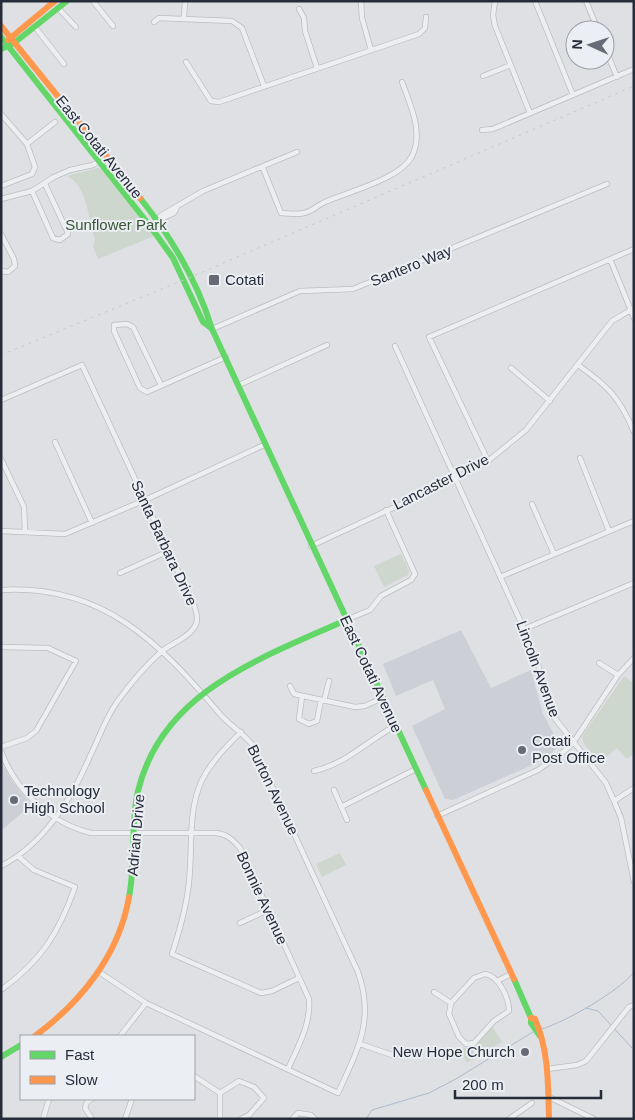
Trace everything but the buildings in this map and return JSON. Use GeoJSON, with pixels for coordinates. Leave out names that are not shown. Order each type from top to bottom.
{"type":"FeatureCollection","features":[{"type":"Feature","properties":{"kind":"main road"},"geometry":{"type":"LineString","coordinates":[[6,43],[55,1]]}},
{"type":"Feature","properties":{"kind":"main road"},"geometry":{"type":"LineString","coordinates":[[6,43],[35,27],[67,1]]}},
{"type":"Feature","properties":{"kind":"main road","name":"East Cotati Avenue"},"geometry":{"type":"LineString","coordinates":[[1,26],[6,43],[150,226],[172,258],[203,322],[212,330]]}},
{"type":"Feature","properties":{"kind":"main road","name":"East Cotati Avenue"},"geometry":{"type":"LineString","coordinates":[[6,43],[107,156],[158,220],[176,246],[204,303],[212,330],[239,385],[264,445],[281,477],[311,546],[540,1036],[547,1069],[549,1119]]}},
{"type":"Feature","properties":{"kind":"main road","name":"Adrian Drive"},"geometry":{"type":"LineString","coordinates":[[36,1035],[78,999],[99,972],[119,932],[128,903],[133,877],[136,804],[150,758],[163,734],[179,714],[202,692],[224,677],[346,620]]}},
{"type":"Feature","properties":{"kind":"main road"},"geometry":{"type":"LineString","coordinates":[[1,1057],[20,1046]]}},
{"type":"Feature","properties":{"kind":"street"},"geometry":{"type":"LineString","coordinates":[[93,1],[113,26]]}},
{"type":"Feature","properties":{"kind":"street"},"geometry":{"type":"LineString","coordinates":[[184,17],[185,1]]}},
{"type":"Feature","properties":{"kind":"street"},"geometry":{"type":"LineString","coordinates":[[361,1],[362,18],[371,50]]}},
{"type":"Feature","properties":{"kind":"street"},"geometry":{"type":"LineString","coordinates":[[494,1],[493,15],[495,26],[530,113]]}},
{"type":"Feature","properties":{"kind":"street"},"geometry":{"type":"LineString","coordinates":[[535,1],[573,95]]}},
{"type":"Feature","properties":{"kind":"street"},"geometry":{"type":"LineString","coordinates":[[586,1],[594,20]]}},
{"type":"Feature","properties":{"kind":"street"},"geometry":{"type":"LineString","coordinates":[[58,8],[76,27]]}},
{"type":"Feature","properties":{"kind":"street"},"geometry":{"type":"LineString","coordinates":[[299,10],[304,18],[304,31],[317,68]]}},
{"type":"Feature","properties":{"kind":"street"},"geometry":{"type":"LineString","coordinates":[[154,22],[159,18],[184,17],[232,21],[242,28],[264,86]]}},
{"type":"Feature","properties":{"kind":"street"},"geometry":{"type":"LineString","coordinates":[[186,62],[210,101],[219,102],[418,34],[425,28],[426,17]]}},
{"type":"Feature","properties":{"kind":"street"},"geometry":{"type":"LineString","coordinates":[[35,27],[64,64]]}},
{"type":"Feature","properties":{"kind":"street"},"geometry":{"type":"LineString","coordinates":[[483,76],[511,65]]}},
{"type":"Feature","properties":{"kind":"street"},"geometry":{"type":"LineString","coordinates":[[482,130],[493,129],[634,69]]}},
{"type":"Feature","properties":{"kind":"street"},"geometry":{"type":"LineString","coordinates":[[614,70],[617,77]]}},
{"type":"Feature","properties":{"kind":"street"},"geometry":{"type":"LineString","coordinates":[[263,168],[281,213],[305,213],[391,175],[408,163],[413,155],[416,136],[414,118],[402,82]]}},
{"type":"Feature","properties":{"kind":"street"},"geometry":{"type":"LineString","coordinates":[[1,114],[27,144],[35,167],[32,174],[1,186]]}},
{"type":"Feature","properties":{"kind":"street"},"geometry":{"type":"LineString","coordinates":[[27,144],[55,122]]}},
{"type":"Feature","properties":{"kind":"street"},"geometry":{"type":"LineString","coordinates":[[150,226],[162,215],[204,191],[263,168],[297,152]]}},
{"type":"Feature","properties":{"kind":"street"},"geometry":{"type":"LineString","coordinates":[[1,199],[32,190],[70,170],[100,162],[107,156]]}},
{"type":"Feature","properties":{"kind":"street"},"geometry":{"type":"LineString","coordinates":[[32,190],[53,238],[60,240],[68,234],[45,184]]}},
{"type":"Feature","properties":{"kind":"street","name":"Santero Way"},"geometry":{"type":"LineString","coordinates":[[212,330],[300,291],[354,289],[607,184]]}},
{"type":"Feature","properties":{"kind":"street"},"geometry":{"type":"LineString","coordinates":[[1,234],[14,259],[15,266],[8,272],[1,271]]}},
{"type":"Feature","properties":{"kind":"street"},"geometry":{"type":"LineString","coordinates":[[488,461],[429,337],[634,249]]}},
{"type":"Feature","properties":{"kind":"street"},"geometry":{"type":"LineString","coordinates":[[610,259],[632,309],[634,318]]}},
{"type":"Feature","properties":{"kind":"street","name":"Lancaster Drive"},"geometry":{"type":"LineString","coordinates":[[311,546],[455,479],[488,461],[514,441],[550,401],[612,321],[632,309]]}},
{"type":"Feature","properties":{"kind":"street"},"geometry":{"type":"LineString","coordinates":[[162,385],[133,327],[127,324],[114,325],[114,331],[140,388],[147,392],[226,357]]}},
{"type":"Feature","properties":{"kind":"street"},"geometry":{"type":"LineString","coordinates":[[239,385],[326,345]]}},
{"type":"Feature","properties":{"kind":"street","name":"Lincoln Avenue"},"geometry":{"type":"LineString","coordinates":[[395,346],[524,629],[538,664],[550,709],[561,729],[606,783],[621,818],[632,855],[634,882]]}},
{"type":"Feature","properties":{"kind":"street","name":"Santa Barbara Drive"},"geometry":{"type":"LineString","coordinates":[[1,400],[82,365],[169,551],[195,608],[198,619],[193,630],[163,651],[142,670],[116,704],[102,728],[79,780],[55,817],[35,843],[19,858],[1,866]]}},
{"type":"Feature","properties":{"kind":"street"},"geometry":{"type":"LineString","coordinates":[[578,365],[603,383],[615,395],[624,409],[634,432]]}},
{"type":"Feature","properties":{"kind":"street"},"geometry":{"type":"LineString","coordinates":[[511,368],[550,401]]}},
{"type":"Feature","properties":{"kind":"street"},"geometry":{"type":"LineString","coordinates":[[55,442],[92,523]]}},
{"type":"Feature","properties":{"kind":"street"},"geometry":{"type":"LineString","coordinates":[[1,531],[65,534],[264,445]]}},
{"type":"Feature","properties":{"kind":"street"},"geometry":{"type":"LineString","coordinates":[[580,458],[609,531]]}},
{"type":"Feature","properties":{"kind":"street"},"geometry":{"type":"LineString","coordinates":[[1,459],[24,507],[25,532]]}},
{"type":"Feature","properties":{"kind":"street"},"geometry":{"type":"LineString","coordinates":[[532,504],[554,554]]}},
{"type":"Feature","properties":{"kind":"street"},"geometry":{"type":"LineString","coordinates":[[346,620],[370,610],[381,596],[411,580],[415,574],[386,510]]}},
{"type":"Feature","properties":{"kind":"street"},"geometry":{"type":"LineString","coordinates":[[500,577],[634,521]]}},
{"type":"Feature","properties":{"kind":"street"},"geometry":{"type":"LineString","coordinates":[[120,573],[169,551]]}},
{"type":"Feature","properties":{"kind":"street"},"geometry":{"type":"LineString","coordinates":[[524,629],[634,584]]}},
{"type":"Feature","properties":{"kind":"street","name":"Burton Avenue"},"geometry":{"type":"LineString","coordinates":[[1,590],[39,590],[84,600],[128,623],[163,651],[254,748],[358,972],[365,994],[366,1009],[360,1044],[338,1093],[288,1069]]}},
{"type":"Feature","properties":{"kind":"street"},"geometry":{"type":"LineString","coordinates":[[1,647],[48,648],[76,661],[36,732],[26,738],[1,747]]}},
{"type":"Feature","properties":{"kind":"street"},"geometry":{"type":"LineString","coordinates":[[438,816],[538,770],[561,754],[573,743],[618,675],[634,658]]}},
{"type":"Feature","properties":{"kind":"street"},"geometry":{"type":"LineString","coordinates":[[599,663],[618,675]]}},
{"type":"Feature","properties":{"kind":"street"},"geometry":{"type":"LineString","coordinates":[[302,696],[299,718],[309,724],[318,721],[329,681]]}},
{"type":"Feature","properties":{"kind":"street"},"geometry":{"type":"LineString","coordinates":[[290,686],[294,694],[360,707],[382,698]]}},
{"type":"Feature","properties":{"kind":"street"},"geometry":{"type":"LineString","coordinates":[[314,771],[345,760],[395,726]]}},
{"type":"Feature","properties":{"kind":"street"},"geometry":{"type":"LineString","coordinates":[[240,732],[214,760],[202,781],[194,805],[188,894],[182,924],[172,954],[261,994],[272,991],[299,978]]}},
{"type":"Feature","properties":{"kind":"street","name":"Bonnie Avenue"},"geometry":{"type":"LineString","coordinates":[[1,751],[9,770],[23,789],[55,817],[74,828],[91,833],[191,832],[225,834],[233,840],[240,848],[309,1000],[310,1014],[288,1069]]}},
{"type":"Feature","properties":{"kind":"street"},"geometry":{"type":"LineString","coordinates":[[341,807],[416,769]]}},
{"type":"Feature","properties":{"kind":"street"},"geometry":{"type":"LineString","coordinates":[[614,801],[634,788]]}},
{"type":"Feature","properties":{"kind":"street"},"geometry":{"type":"LineString","coordinates":[[334,790],[346,820]]}},
{"type":"Feature","properties":{"kind":"street"},"geometry":{"type":"LineString","coordinates":[[1,990],[18,978],[42,954],[63,918],[75,887],[34,870],[19,858]]}},
{"type":"Feature","properties":{"kind":"street"},"geometry":{"type":"LineString","coordinates":[[240,923],[268,910]]}},
{"type":"Feature","properties":{"kind":"street"},"geometry":{"type":"LineString","coordinates":[[99,972],[146,1003],[288,1069]]}},
{"type":"Feature","properties":{"kind":"street"},"geometry":{"type":"LineString","coordinates":[[497,981],[511,974]]}},
{"type":"Feature","properties":{"kind":"street"},"geometry":{"type":"LineString","coordinates":[[489,975],[497,981],[508,1004],[509,1011],[494,1021],[474,1043],[462,1042],[449,1014],[450,1003],[474,978],[489,975]]}},
{"type":"Feature","properties":{"kind":"street"},"geometry":{"type":"LineString","coordinates":[[434,992],[450,1003]]}},
{"type":"Feature","properties":{"kind":"street"},"geometry":{"type":"LineString","coordinates":[[121,1035],[146,1003]]}},
{"type":"Feature","properties":{"kind":"street"},"geometry":{"type":"LineString","coordinates":[[547,1069],[577,1066],[586,1061],[615,1023],[629,1007],[634,1005]]}},
{"type":"Feature","properties":{"kind":"street"},"geometry":{"type":"LineString","coordinates":[[360,1044],[395,1056]]}},
{"type":"Feature","properties":{"kind":"street"},"geometry":{"type":"LineString","coordinates":[[195,1077],[220,1093]]}},
{"type":"Feature","properties":{"kind":"street"},"geometry":{"type":"LineString","coordinates":[[220,1093],[239,1081],[254,1087],[264,1098],[249,1115],[241,1119]]}},
{"type":"Feature","properties":{"kind":"street"},"geometry":{"type":"LineString","coordinates":[[220,1093],[220,1119]]}},
{"type":"Feature","properties":{"kind":"street"},"geometry":{"type":"LineString","coordinates":[[549,1097],[594,1119]]}},
{"type":"Feature","properties":{"kind":"street"},"geometry":{"type":"LineString","coordinates":[[43,1119],[49,1100]]}},
{"type":"Feature","properties":{"kind":"street"},"geometry":{"type":"LineString","coordinates":[[90,1100],[87,1102],[86,1108],[92,1119]]}},
{"type":"Feature","properties":{"kind":"street"},"geometry":{"type":"LineString","coordinates":[[124,1119],[132,1100]]}},
{"type":"Feature","properties":{"kind":"street"},"geometry":{"type":"LineString","coordinates":[[509,1119],[532,1103]]}},
{"type":"Feature","properties":{"kind":"street"},"geometry":{"type":"LineString","coordinates":[[292,1119],[298,1113],[303,1112],[315,1119]]}},
{"type":"Feature","properties":{"kind":"shaded area"},"geometry":{"type":"Polygon","coordinates":[[[461,630],[491,688],[531,670],[543,714],[557,740],[558,746],[546,759],[453,800],[445,799],[412,726],[445,709],[433,680],[396,696],[383,664],[461,630]]]}},
{"type":"Feature","properties":{"kind":"shaded area","name":"Technology High School"},"geometry":{"type":"Polygon","coordinates":[[[1,762],[12,781],[31,805],[1,831],[1,762]]]}},
{"type":"Feature","properties":{"kind":"green space","name":"Sunflower Park"},"geometry":{"type":"Polygon","coordinates":[[[97,168],[102,169],[154,236],[98,259],[93,246],[95,239],[83,195],[74,181],[67,176],[97,168]]]}},
{"type":"Feature","properties":{"kind":"green space"},"geometry":{"type":"Polygon","coordinates":[[[401,554],[409,571],[408,575],[384,587],[374,566],[401,554]]]}},
{"type":"Feature","properties":{"kind":"green space"},"geometry":{"type":"Polygon","coordinates":[[[624,676],[634,683],[634,754],[627,759],[617,748],[599,763],[584,744],[582,736],[624,676]]]}},
{"type":"Feature","properties":{"kind":"green space"},"geometry":{"type":"Polygon","coordinates":[[[340,853],[346,865],[322,877],[316,864],[340,853]]]}},
{"type":"Feature","properties":{"kind":"green space"},"geometry":{"type":"Polygon","coordinates":[[[492,1026],[502,1042],[467,1063],[462,1054],[463,1047],[469,1049],[475,1046],[492,1026]]]}},
{"type":"Feature","properties":{"kind":"waterway"},"geometry":{"type":"LineString","coordinates":[[542,1029],[565,1020],[604,997],[634,972]]}},
{"type":"Feature","properties":{"kind":"waterway"},"geometry":{"type":"LineString","coordinates":[[586,1008],[598,1011],[632,1048]]}},
{"type":"Feature","properties":{"kind":"waterway"},"geometry":{"type":"LineString","coordinates":[[366,1119],[372,1110],[429,1093],[454,1080],[533,1032]]}},
{"type":"Feature","properties":{"kind":"railway"},"geometry":{"type":"LineString","coordinates":[[1,355],[191,277],[634,86]]}},
{"type":"Feature","properties":{"kind":"traffic: fast"},"geometry":{"type":"LineString","coordinates":[[1,49],[14,43],[67,1]]}},
{"type":"Feature","properties":{"kind":"traffic: fast"},"geometry":{"type":"LineString","coordinates":[[1,37],[150,226],[173,258],[203,322],[212,329]]}},
{"type":"Feature","properties":{"kind":"traffic: fast"},"geometry":{"type":"LineString","coordinates":[[140,198],[173,244],[199,293],[212,329],[426,790]]}},
{"type":"Feature","properties":{"kind":"traffic: fast"},"geometry":{"type":"LineString","coordinates":[[129,897],[134,817],[138,791],[150,756],[169,727],[192,703],[220,682],[250,664],[346,620]]}},
{"type":"Feature","properties":{"kind":"traffic: fast"},"geometry":{"type":"LineString","coordinates":[[514,979],[531,1018],[531,1023],[540,1036]]}},
{"type":"Feature","properties":{"kind":"traffic: fast"},"geometry":{"type":"LineString","coordinates":[[1,1057],[20,1046]]}},
{"type":"Feature","properties":{"kind":"traffic: slow"},"geometry":{"type":"LineString","coordinates":[[8,40],[55,1]]}},
{"type":"Feature","properties":{"kind":"traffic: slow"},"geometry":{"type":"LineString","coordinates":[[1,26],[140,198]]}},
{"type":"Feature","properties":{"kind":"traffic: slow"},"geometry":{"type":"LineString","coordinates":[[426,790],[514,979]]}},
{"type":"Feature","properties":{"kind":"traffic: slow"},"geometry":{"type":"LineString","coordinates":[[36,1035],[68,1008],[96,976],[117,938],[129,897]]}},
{"type":"Feature","properties":{"kind":"traffic: slow"},"geometry":{"type":"LineString","coordinates":[[531,1018],[535,1019],[543,1043],[548,1081],[549,1119]]}},
{"type":"Feature","properties":{"kind":"place","name":"Cotati"},"geometry":{"type":"Point","coordinates":[214,280]}},
{"type":"Feature","properties":{"kind":"place","name":"Cotati Post Office"},"geometry":{"type":"Point","coordinates":[522,750]}},
{"type":"Feature","properties":{"kind":"place","name":"Technology High School"},"geometry":{"type":"Point","coordinates":[14,800]}},
{"type":"Feature","properties":{"kind":"place","name":"New Hope Church"},"geometry":{"type":"Point","coordinates":[525,1052]}}]}
